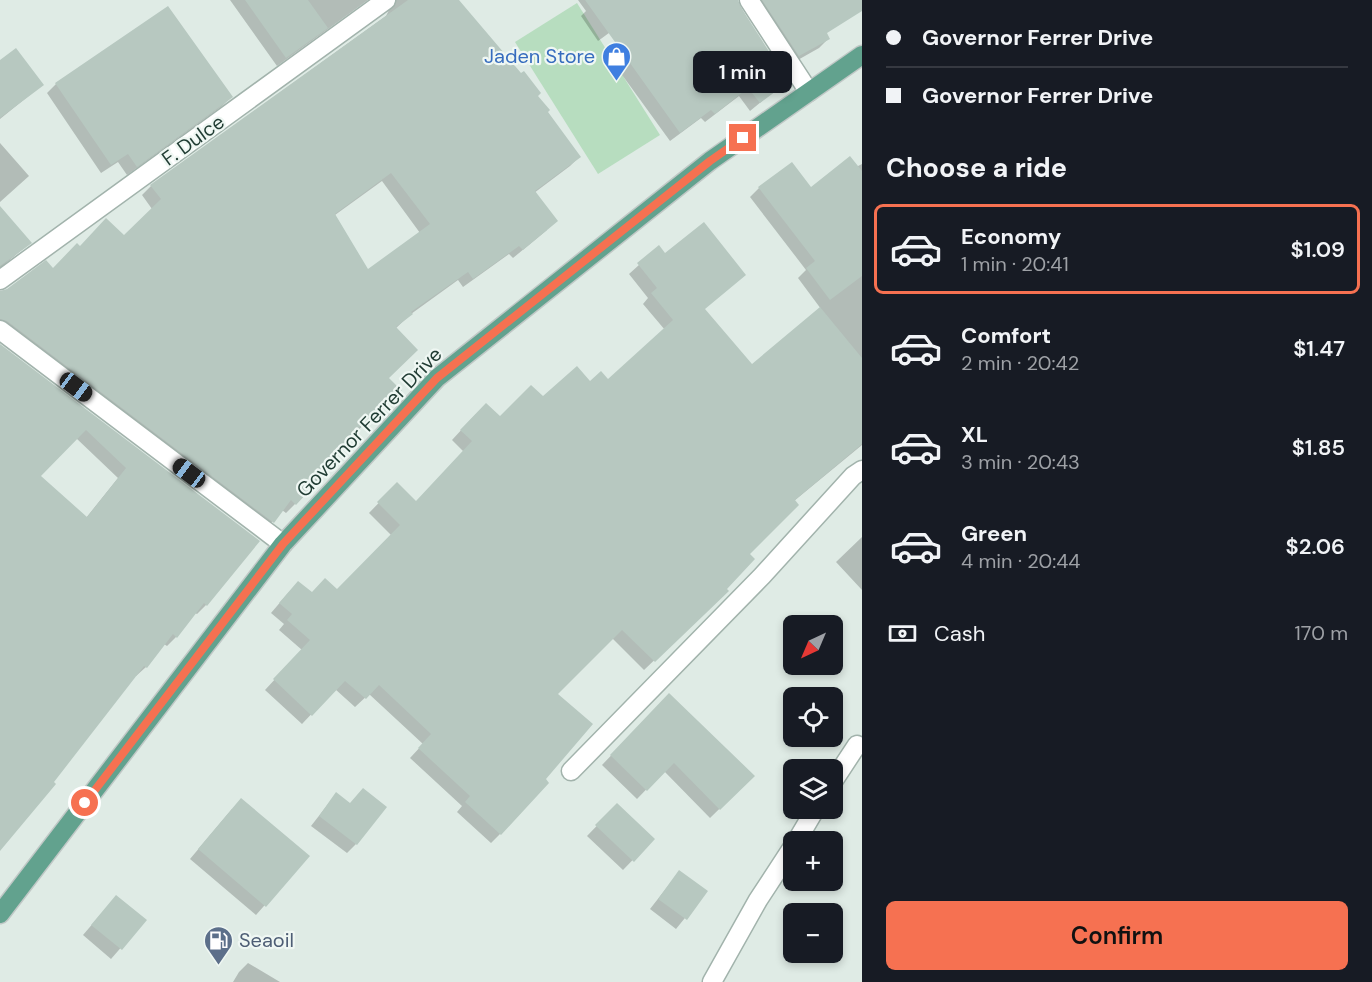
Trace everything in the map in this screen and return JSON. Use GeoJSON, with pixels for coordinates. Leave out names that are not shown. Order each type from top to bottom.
{"type":"FeatureCollection","features":[{"type":"Feature","properties":{"kind":"main road","name":"Governor Ferrer Drive"},"geometry":{"type":"LineString","coordinates":[[0,914],[283,544],[437,378],[710,161],[862,55]]}},
{"type":"Feature","properties":{"kind":"street","name":"F. Dulce"},"geometry":{"type":"LineString","coordinates":[[0,280],[386,0]]}},
{"type":"Feature","properties":{"kind":"street"},"geometry":{"type":"LineString","coordinates":[[749,0],[809,92]]}},
{"type":"Feature","properties":{"kind":"street"},"geometry":{"type":"LineString","coordinates":[[0,330],[283,544]]}},
{"type":"Feature","properties":{"kind":"street"},"geometry":{"type":"LineString","coordinates":[[571,771],[762,576],[853,476],[862,470]]}},
{"type":"Feature","properties":{"kind":"street"},"geometry":{"type":"LineString","coordinates":[[843,766],[857,745]]}},
{"type":"Feature","properties":{"kind":"street"},"geometry":{"type":"LineString","coordinates":[[712,982],[758,900],[783,861]]}},
{"type":"Feature","properties":{"kind":"green space"},"geometry":{"type":"Polygon","coordinates":[[[577,3],[660,135],[598,174],[515,42],[577,3]]]}},
{"type":"Feature","properties":{"kind":"building"},"geometry":{"type":"Polygon","coordinates":[[[245,0],[308,0],[328,28],[286,58],[245,0]]]}},
{"type":"Feature","properties":{"kind":"building"},"geometry":{"type":"Polygon","coordinates":[[[408,0],[459,0],[521,73],[524,71],[541,93],[538,96],[550,110],[548,112],[581,157],[535,191],[558,221],[523,250],[519,246],[473,279],[468,272],[411,312],[413,314],[396,327],[418,350],[389,378],[402,391],[364,426],[362,424],[315,476],[319,480],[296,505],[291,500],[274,523],[7,321],[0,319],[0,291],[7,289],[46,260],[53,268],[77,243],[80,246],[106,218],[124,235],[161,199],[150,185],[408,0]],[[391,173],[335,214],[368,269],[430,224],[391,173]]]}},
{"type":"Feature","properties":{"kind":"building"},"geometry":{"type":"Polygon","coordinates":[[[585,0],[738,0],[787,83],[760,103],[748,88],[715,114],[711,110],[680,133],[585,0]]]}},
{"type":"Feature","properties":{"kind":"building"},"geometry":{"type":"Polygon","coordinates":[[[762,0],[862,0],[862,11],[827,33],[830,39],[799,56],[762,0]]]}},
{"type":"Feature","properties":{"kind":"building"},"geometry":{"type":"Polygon","coordinates":[[[168,6],[233,97],[137,167],[128,154],[111,165],[55,83],[168,6]]]}},
{"type":"Feature","properties":{"kind":"building"},"geometry":{"type":"Polygon","coordinates":[[[16,48],[44,85],[0,118],[0,60],[16,48]]]}},
{"type":"Feature","properties":{"kind":"building"},"geometry":{"type":"Polygon","coordinates":[[[850,156],[862,171],[862,276],[830,300],[806,268],[815,261],[758,187],[792,162],[811,187],[850,156]]]}},
{"type":"Feature","properties":{"kind":"building"},"geometry":{"type":"Polygon","coordinates":[[[0,206],[32,243],[0,266],[0,206]]]}},
{"type":"Feature","properties":{"kind":"building"},"geometry":{"type":"Polygon","coordinates":[[[704,222],[746,275],[705,309],[752,364],[820,307],[862,358],[862,444],[795,500],[799,505],[750,554],[755,559],[727,589],[729,591],[655,662],[622,630],[558,694],[593,724],[546,779],[549,783],[501,835],[465,802],[470,796],[418,748],[431,734],[379,685],[366,699],[345,681],[312,716],[273,679],[310,640],[287,620],[292,614],[279,603],[298,581],[312,592],[325,578],[337,589],[400,525],[377,502],[397,482],[416,501],[472,441],[460,430],[486,403],[500,416],[531,385],[543,396],[577,366],[590,381],[601,371],[608,379],[673,320],[651,293],[657,288],[637,263],[659,245],[665,253],[704,222]]]}},
{"type":"Feature","properties":{"kind":"building"},"geometry":{"type":"Polygon","coordinates":[[[0,344],[260,541],[207,606],[204,603],[177,638],[173,634],[147,668],[144,666],[54,782],[56,784],[0,851],[0,344]],[[86,430],[41,476],[87,517],[126,468],[86,430]]]}},
{"type":"Feature","properties":{"kind":"building"},"geometry":{"type":"Polygon","coordinates":[[[669,693],[755,776],[720,810],[674,763],[647,791],[610,755],[669,693]]]}},
{"type":"Feature","properties":{"kind":"building"},"geometry":{"type":"Polygon","coordinates":[[[363,788],[387,807],[357,845],[319,816],[336,792],[350,803],[363,788]]]}},
{"type":"Feature","properties":{"kind":"building"},"geometry":{"type":"Polygon","coordinates":[[[241,798],[310,856],[266,907],[198,849],[241,798]]]}},
{"type":"Feature","properties":{"kind":"building"},"geometry":{"type":"Polygon","coordinates":[[[617,803],[655,839],[634,862],[595,825],[617,803]]]}},
{"type":"Feature","properties":{"kind":"building"},"geometry":{"type":"Polygon","coordinates":[[[679,870],[708,891],[687,920],[658,899],[679,870]]]}},
{"type":"Feature","properties":{"kind":"building"},"geometry":{"type":"Polygon","coordinates":[[[116,895],[147,920],[122,950],[91,925],[116,895]]]}},
{"type":"Feature","properties":{"kind":"place","name":"Jaden Store"},"geometry":{"type":"Point","coordinates":[616,82]}},
{"type":"Feature","properties":{"kind":"place","name":"Seaoil"},"geometry":{"type":"Point","coordinates":[218,966]}},
{"type":"Feature","properties":{"kind":"route"},"geometry":{"type":"LineString","coordinates":[[85,803],[283,544],[437,378],[710,161],[743,138]]}}]}
